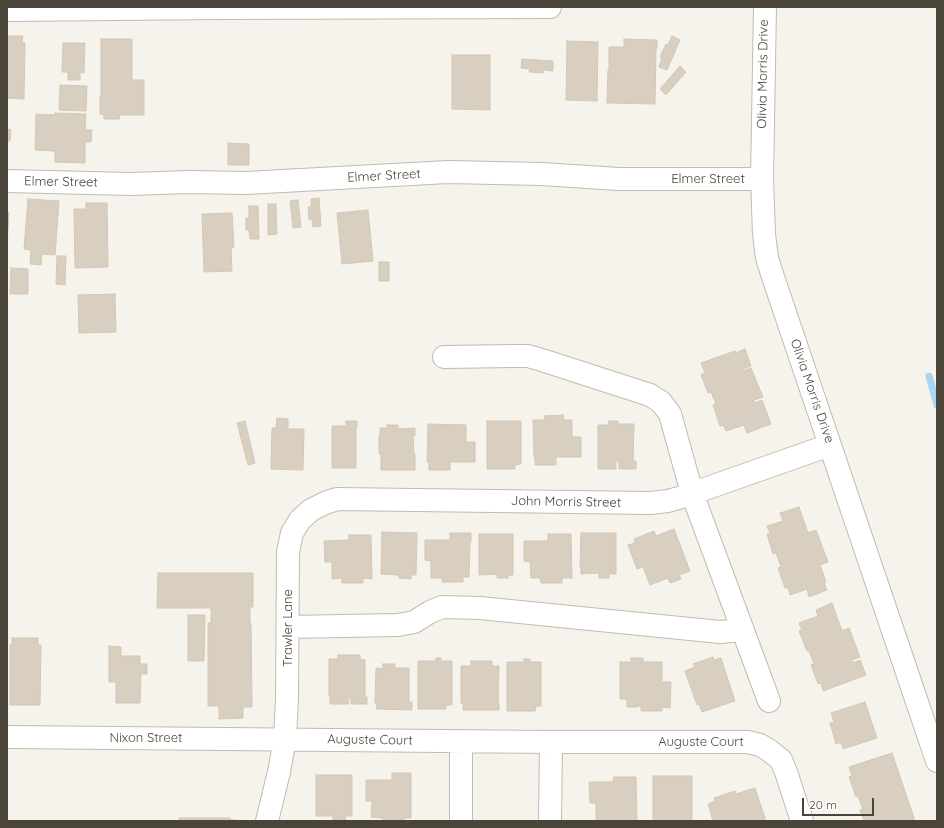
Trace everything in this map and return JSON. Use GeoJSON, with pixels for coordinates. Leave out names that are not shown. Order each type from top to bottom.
{"type":"FeatureCollection","features":[{"type":"Feature","properties":{"kind":"street"},"geometry":{"type":"LineString","coordinates":[[7,10],[550,7]]}},
{"type":"Feature","properties":{"kind":"street","name":"Olivia Morris Drive"},"geometry":{"type":"LineString","coordinates":[[764,7],[762,179],[764,234],[767,258],[937,761]]}},
{"type":"Feature","properties":{"kind":"street","name":"Elmer Street"},"geometry":{"type":"LineString","coordinates":[[7,181],[131,184],[188,182],[246,183],[448,172],[542,174],[618,179],[762,179]]}},
{"type":"Feature","properties":{"kind":"street"},"geometry":{"type":"LineString","coordinates":[[444,357],[528,356],[650,395],[661,402],[670,414],[692,493],[769,701]]}},
{"type":"Feature","properties":{"kind":"street","name":"John Morris Street"},"geometry":{"type":"LineString","coordinates":[[300,520],[311,510],[337,499],[650,503],[668,501],[830,445]]}},
{"type":"Feature","properties":{"kind":"street","name":"Trawler Lane"},"geometry":{"type":"LineString","coordinates":[[267,821],[279,772],[285,739],[287,699],[288,552],[292,533],[300,520]]}},
{"type":"Feature","properties":{"kind":"street"},"geometry":{"type":"LineString","coordinates":[[288,627],[398,625],[414,622],[430,612],[442,608],[480,608],[720,632],[743,630]]}},
{"type":"Feature","properties":{"kind":"street","name":"Nixon Street"},"geometry":{"type":"LineString","coordinates":[[7,737],[285,739]]}},
{"type":"Feature","properties":{"kind":"street","name":"Auguste Court"},"geometry":{"type":"LineString","coordinates":[[285,739],[550,742],[748,742],[770,751],[781,760],[802,821]]}},
{"type":"Feature","properties":{"kind":"street"},"geometry":{"type":"LineString","coordinates":[[461,741],[461,821]]}},
{"type":"Feature","properties":{"kind":"street"},"geometry":{"type":"LineString","coordinates":[[550,742],[550,821]]}},
{"type":"Feature","properties":{"kind":"building"},"geometry":{"type":"Polygon","coordinates":[[[7,36],[23,36],[22,43],[25,43],[24,99],[7,98],[7,36]]]}},
{"type":"Feature","properties":{"kind":"building"},"geometry":{"type":"Polygon","coordinates":[[[672,36],[680,40],[667,70],[659,67],[662,58],[660,57],[666,44],[668,45],[672,36]]]}},
{"type":"Feature","properties":{"kind":"building"},"geometry":{"type":"Polygon","coordinates":[[[101,39],[132,39],[132,80],[144,80],[144,115],[120,115],[119,119],[104,119],[104,115],[100,114],[101,39]]]}},
{"type":"Feature","properties":{"kind":"building"},"geometry":{"type":"Polygon","coordinates":[[[624,39],[657,40],[655,104],[607,103],[609,47],[624,47],[624,39]]]}},
{"type":"Feature","properties":{"kind":"building"},"geometry":{"type":"Polygon","coordinates":[[[567,41],[598,42],[597,101],[566,100],[567,41]]]}},
{"type":"Feature","properties":{"kind":"building"},"geometry":{"type":"Polygon","coordinates":[[[63,43],[85,43],[84,73],[80,72],[80,80],[68,80],[68,72],[62,72],[63,43]]]}},
{"type":"Feature","properties":{"kind":"building"},"geometry":{"type":"Polygon","coordinates":[[[452,55],[490,55],[490,110],[452,109],[452,55]]]}},
{"type":"Feature","properties":{"kind":"building"},"geometry":{"type":"Polygon","coordinates":[[[522,59],[553,61],[553,71],[544,70],[543,73],[529,72],[530,69],[521,68],[522,59]]]}},
{"type":"Feature","properties":{"kind":"building"},"geometry":{"type":"Polygon","coordinates":[[[680,66],[686,72],[666,95],[660,89],[680,66]]]}},
{"type":"Feature","properties":{"kind":"building"},"geometry":{"type":"Polygon","coordinates":[[[60,85],[87,86],[86,111],[59,110],[60,85]]]}},
{"type":"Feature","properties":{"kind":"building"},"geometry":{"type":"Polygon","coordinates":[[[55,113],[86,114],[85,130],[92,130],[91,142],[85,142],[85,163],[55,162],[55,151],[35,150],[36,114],[55,115],[55,113]]]}},
{"type":"Feature","properties":{"kind":"building"},"geometry":{"type":"Polygon","coordinates":[[[7,129],[11,130],[10,141],[7,141],[7,129]]]}},
{"type":"Feature","properties":{"kind":"building"},"geometry":{"type":"Polygon","coordinates":[[[228,143],[249,144],[249,165],[228,165],[228,143]]]}},
{"type":"Feature","properties":{"kind":"building"},"geometry":{"type":"Polygon","coordinates":[[[319,198],[321,226],[313,227],[312,219],[309,220],[308,207],[311,207],[311,199],[319,198]]]}},
{"type":"Feature","properties":{"kind":"building"},"geometry":{"type":"Polygon","coordinates":[[[28,199],[59,201],[55,255],[42,254],[41,265],[30,264],[31,250],[24,249],[28,199]]]}},
{"type":"Feature","properties":{"kind":"building"},"geometry":{"type":"Polygon","coordinates":[[[298,200],[301,227],[293,228],[290,201],[298,200]]]}},
{"type":"Feature","properties":{"kind":"building"},"geometry":{"type":"Polygon","coordinates":[[[86,203],[107,203],[108,267],[75,268],[74,209],[86,209],[86,203]]]}},
{"type":"Feature","properties":{"kind":"building"},"geometry":{"type":"Polygon","coordinates":[[[268,204],[276,204],[277,234],[268,235],[268,204]]]}},
{"type":"Feature","properties":{"kind":"building"},"geometry":{"type":"Polygon","coordinates":[[[249,206],[258,206],[259,239],[250,239],[249,230],[246,230],[246,218],[249,218],[249,206]]]}},
{"type":"Feature","properties":{"kind":"building"},"geometry":{"type":"Polygon","coordinates":[[[368,210],[373,261],[342,264],[337,213],[368,210]]]}},
{"type":"Feature","properties":{"kind":"building"},"geometry":{"type":"Polygon","coordinates":[[[7,212],[9,212],[7,246],[7,212]]]}},
{"type":"Feature","properties":{"kind":"building"},"geometry":{"type":"Polygon","coordinates":[[[232,213],[234,247],[231,248],[232,271],[204,272],[202,214],[232,213]]]}},
{"type":"Feature","properties":{"kind":"building"},"geometry":{"type":"Polygon","coordinates":[[[57,256],[66,256],[65,285],[56,284],[57,256]]]}},
{"type":"Feature","properties":{"kind":"building"},"geometry":{"type":"Polygon","coordinates":[[[379,262],[389,262],[389,281],[379,281],[379,262]]]}},
{"type":"Feature","properties":{"kind":"building"},"geometry":{"type":"Polygon","coordinates":[[[11,268],[28,269],[28,294],[10,294],[11,268]]]}},
{"type":"Feature","properties":{"kind":"building"},"geometry":{"type":"Polygon","coordinates":[[[115,294],[116,332],[79,333],[78,295],[115,294]]]}},
{"type":"Feature","properties":{"kind":"building"},"geometry":{"type":"Polygon","coordinates":[[[745,349],[751,366],[743,369],[744,371],[751,368],[763,397],[754,400],[754,403],[762,400],[771,424],[747,433],[744,425],[726,431],[723,425],[720,426],[713,405],[716,404],[711,392],[708,393],[701,375],[705,373],[701,363],[745,349]]]}},
{"type":"Feature","properties":{"kind":"building"},"geometry":{"type":"Polygon","coordinates":[[[563,415],[564,420],[572,420],[572,437],[581,437],[581,457],[556,457],[556,465],[535,465],[533,420],[545,420],[544,416],[563,415]]]}},
{"type":"Feature","properties":{"kind":"building"},"geometry":{"type":"Polygon","coordinates":[[[277,418],[288,419],[288,429],[304,429],[303,470],[271,469],[272,428],[276,428],[277,418]]]}},
{"type":"Feature","properties":{"kind":"building"},"geometry":{"type":"Polygon","coordinates":[[[245,421],[255,463],[248,465],[237,423],[245,421]]]}},
{"type":"Feature","properties":{"kind":"building"},"geometry":{"type":"Polygon","coordinates":[[[346,421],[357,421],[356,468],[332,468],[332,426],[346,426],[346,421]]]}},
{"type":"Feature","properties":{"kind":"building"},"geometry":{"type":"Polygon","coordinates":[[[487,421],[521,421],[521,464],[515,465],[515,469],[487,469],[487,421]]]}},
{"type":"Feature","properties":{"kind":"building"},"geometry":{"type":"Polygon","coordinates":[[[609,421],[618,421],[618,424],[634,424],[633,461],[636,461],[636,469],[619,469],[619,461],[616,461],[616,469],[598,469],[598,425],[608,425],[609,421]]]}},
{"type":"Feature","properties":{"kind":"building"},"geometry":{"type":"Polygon","coordinates":[[[428,424],[466,425],[466,442],[475,442],[475,462],[450,462],[450,470],[429,470],[429,462],[427,462],[428,424]]]}},
{"type":"Feature","properties":{"kind":"building"},"geometry":{"type":"Polygon","coordinates":[[[387,425],[398,425],[398,429],[415,428],[415,436],[413,436],[415,470],[381,470],[381,454],[379,454],[380,428],[387,428],[387,425]]]}},
{"type":"Feature","properties":{"kind":"building"},"geometry":{"type":"Polygon","coordinates":[[[799,507],[808,533],[816,530],[828,562],[820,565],[827,590],[809,597],[807,589],[790,595],[788,588],[785,588],[778,568],[781,567],[776,553],[773,554],[767,534],[770,533],[767,526],[783,521],[780,513],[799,507]]]}},
{"type":"Feature","properties":{"kind":"building"},"geometry":{"type":"Polygon","coordinates":[[[674,529],[690,571],[679,575],[681,579],[670,583],[668,578],[650,585],[643,567],[637,569],[628,545],[635,543],[634,539],[654,531],[656,536],[674,529]]]}},
{"type":"Feature","properties":{"kind":"building"},"geometry":{"type":"Polygon","coordinates":[[[382,532],[417,533],[416,575],[411,575],[411,579],[399,578],[399,575],[381,574],[382,532]]]}},
{"type":"Feature","properties":{"kind":"building"},"geometry":{"type":"Polygon","coordinates":[[[450,533],[471,533],[469,577],[463,577],[463,582],[442,582],[442,578],[431,578],[431,561],[425,560],[425,540],[450,540],[450,533]]]}},
{"type":"Feature","properties":{"kind":"building"},"geometry":{"type":"Polygon","coordinates":[[[581,533],[616,533],[616,574],[609,574],[609,578],[599,578],[599,573],[581,574],[581,533]]]}},
{"type":"Feature","properties":{"kind":"building"},"geometry":{"type":"Polygon","coordinates":[[[479,534],[513,534],[513,575],[508,575],[508,578],[497,578],[497,574],[479,575],[479,534]]]}},
{"type":"Feature","properties":{"kind":"building"},"geometry":{"type":"Polygon","coordinates":[[[548,534],[571,534],[572,578],[562,578],[562,583],[541,583],[540,578],[531,578],[530,562],[524,561],[524,541],[548,541],[548,534]]]}},
{"type":"Feature","properties":{"kind":"building"},"geometry":{"type":"Polygon","coordinates":[[[349,535],[371,535],[372,579],[363,578],[363,583],[342,583],[342,578],[332,579],[332,562],[325,562],[324,541],[349,540],[349,535]]]}},
{"type":"Feature","properties":{"kind":"building"},"geometry":{"type":"Polygon","coordinates":[[[158,573],[253,573],[253,607],[250,607],[252,707],[243,707],[243,718],[219,719],[219,706],[208,706],[208,623],[211,623],[211,608],[157,608],[158,573]]]}},
{"type":"Feature","properties":{"kind":"building"},"geometry":{"type":"Polygon","coordinates":[[[832,603],[842,631],[849,628],[860,657],[852,660],[853,663],[860,660],[866,675],[823,691],[821,683],[818,684],[811,665],[814,664],[799,631],[802,630],[799,623],[818,616],[816,610],[832,603]]]}},
{"type":"Feature","properties":{"kind":"building"},"geometry":{"type":"Polygon","coordinates":[[[188,615],[205,615],[204,661],[188,661],[188,615]]]}},
{"type":"Feature","properties":{"kind":"building"},"geometry":{"type":"Polygon","coordinates":[[[12,638],[38,638],[38,645],[41,645],[40,705],[10,705],[10,645],[12,645],[12,638]]]}},
{"type":"Feature","properties":{"kind":"building"},"geometry":{"type":"Polygon","coordinates":[[[109,646],[121,647],[121,656],[140,656],[140,664],[147,664],[147,674],[141,674],[140,703],[116,703],[116,682],[109,682],[109,646]]]}},
{"type":"Feature","properties":{"kind":"building"},"geometry":{"type":"Polygon","coordinates":[[[338,655],[360,655],[360,659],[365,660],[365,697],[367,697],[367,704],[351,704],[351,697],[349,697],[348,704],[330,704],[329,659],[338,659],[338,655]]]}},
{"type":"Feature","properties":{"kind":"building"},"geometry":{"type":"Polygon","coordinates":[[[713,657],[714,660],[721,658],[735,701],[702,712],[699,704],[697,705],[685,671],[695,667],[693,664],[713,657]]]}},
{"type":"Feature","properties":{"kind":"building"},"geometry":{"type":"Polygon","coordinates":[[[436,658],[441,658],[441,661],[452,661],[452,705],[446,705],[446,709],[418,709],[418,661],[436,661],[436,658]]]}},
{"type":"Feature","properties":{"kind":"building"},"geometry":{"type":"Polygon","coordinates":[[[631,658],[643,658],[643,662],[662,662],[662,682],[671,682],[670,708],[662,707],[662,711],[641,711],[641,706],[627,707],[627,699],[620,699],[620,662],[631,662],[631,658]]]}},
{"type":"Feature","properties":{"kind":"building"},"geometry":{"type":"Polygon","coordinates":[[[524,659],[530,659],[530,662],[541,662],[541,706],[536,706],[535,711],[507,711],[507,662],[524,662],[524,659]]]}},
{"type":"Feature","properties":{"kind":"building"},"geometry":{"type":"Polygon","coordinates":[[[471,661],[492,661],[492,666],[499,666],[499,710],[463,710],[463,703],[461,703],[461,666],[471,666],[471,661]]]}},
{"type":"Feature","properties":{"kind":"building"},"geometry":{"type":"Polygon","coordinates":[[[383,664],[395,664],[395,668],[409,668],[409,702],[412,702],[412,710],[376,709],[376,668],[383,669],[383,664]]]}},
{"type":"Feature","properties":{"kind":"building"},"geometry":{"type":"Polygon","coordinates":[[[865,702],[877,738],[843,749],[841,742],[836,744],[830,723],[834,722],[831,713],[865,702]]]}},
{"type":"Feature","properties":{"kind":"building"},"geometry":{"type":"Polygon","coordinates":[[[892,753],[915,821],[864,821],[860,810],[863,809],[858,796],[856,797],[849,777],[852,776],[849,767],[892,753]]]}},
{"type":"Feature","properties":{"kind":"building"},"geometry":{"type":"Polygon","coordinates":[[[392,773],[411,773],[411,818],[404,818],[404,821],[383,821],[383,818],[371,817],[372,801],[366,801],[366,780],[392,780],[392,773]]]}},
{"type":"Feature","properties":{"kind":"building"},"geometry":{"type":"Polygon","coordinates":[[[316,775],[352,775],[352,816],[345,816],[346,820],[333,820],[333,816],[316,816],[316,775]]]}},
{"type":"Feature","properties":{"kind":"building"},"geometry":{"type":"Polygon","coordinates":[[[653,776],[692,776],[692,821],[653,821],[653,776]]]}},
{"type":"Feature","properties":{"kind":"building"},"geometry":{"type":"Polygon","coordinates":[[[614,777],[636,777],[637,820],[596,820],[596,803],[590,803],[589,782],[613,782],[614,777]]]}},
{"type":"Feature","properties":{"kind":"building"},"geometry":{"type":"Polygon","coordinates":[[[755,788],[766,821],[713,821],[708,804],[715,801],[714,798],[735,791],[736,794],[755,788]]]}},
{"type":"Feature","properties":{"kind":"building"},"geometry":{"type":"Polygon","coordinates":[[[179,818],[230,818],[231,820],[237,821],[179,821],[179,818]]]}},
{"type":"Feature","properties":{"kind":"waterway"},"geometry":{"type":"LineString","coordinates":[[929,376],[937,405]]}}]}
